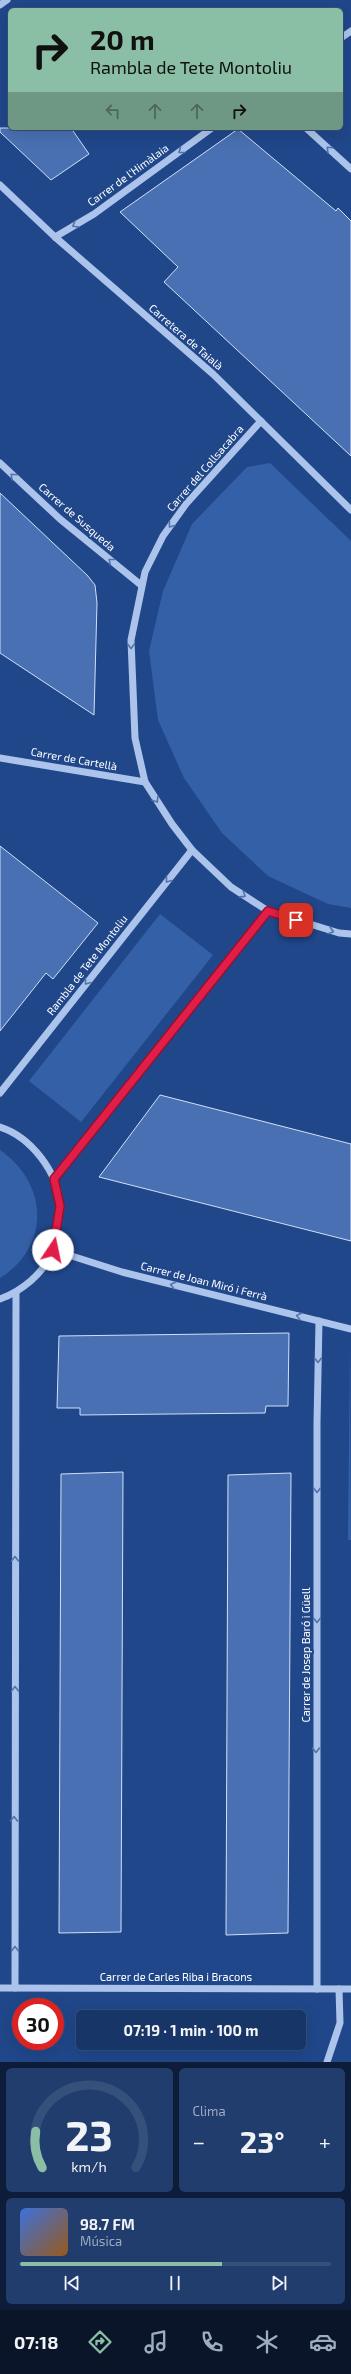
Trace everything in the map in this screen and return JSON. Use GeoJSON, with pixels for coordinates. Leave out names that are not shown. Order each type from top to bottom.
{"type":"FeatureCollection","features":[{"type":"Feature","properties":{"kind":"street"},"geometry":{"type":"LineString","coordinates":[[0,5],[7,0]]}},
{"type":"Feature","properties":{"kind":"street","name":"Carrer de l'Himàlaia"},"geometry":{"type":"LineString","coordinates":[[55,237],[94,214],[209,130]]}},
{"type":"Feature","properties":{"kind":"street"},"geometry":{"type":"LineString","coordinates":[[308,130],[351,169]]}},
{"type":"Feature","properties":{"kind":"street","name":"Carretera de Taialà"},"geometry":{"type":"LineString","coordinates":[[0,185],[55,237],[213,374],[351,510]]}},
{"type":"Feature","properties":{"kind":"street","name":"Carrer del Collsacabra"},"geometry":{"type":"LineString","coordinates":[[261,421],[206,480],[163,536],[145,572],[141,585],[131,640],[135,738],[145,782],[172,824],[192,850],[231,887],[268,911],[339,933],[351,934]]}},
{"type":"Feature","properties":{"kind":"street","name":"Carrer de Susqueda"},"geometry":{"type":"LineString","coordinates":[[0,463],[60,520],[141,585]]}},
{"type":"Feature","properties":{"kind":"street","name":"Carrer de Cartellà"},"geometry":{"type":"LineString","coordinates":[[0,758],[145,782]]}},
{"type":"Feature","properties":{"kind":"street","name":"Rambla de Tete Montoliu"},"geometry":{"type":"LineString","coordinates":[[0,1093],[192,850]]}},
{"type":"Feature","properties":{"kind":"street"},"geometry":{"type":"LineString","coordinates":[[54,1179],[268,911]]}},
{"type":"Feature","properties":{"kind":"street"},"geometry":{"type":"LineString","coordinates":[[0,1127],[10,1130],[37,1151],[54,1179],[60,1206],[53,1250],[40,1272],[16,1293],[0,1299]]}},
{"type":"Feature","properties":{"kind":"street","name":"Carrer de Joan Miró i Ferrà"},"geometry":{"type":"LineString","coordinates":[[53,1250],[122,1272],[351,1329]]}},
{"type":"Feature","properties":{"kind":"street"},"geometry":{"type":"LineString","coordinates":[[15,1988],[16,1293]]}},
{"type":"Feature","properties":{"kind":"street","name":"Carrer de Josep Baró i Güell"},"geometry":{"type":"LineString","coordinates":[[318,1989],[317,1446],[319,1321]]}},
{"type":"Feature","properties":{"kind":"street","name":"Carrer de Carles Riba i Bracons"},"geometry":{"type":"LineString","coordinates":[[0,1988],[351,1989]]}},
{"type":"Feature","properties":{"kind":"street"},"geometry":{"type":"LineString","coordinates":[[327,2062],[340,2023],[339,1989]]}},
{"type":"Feature","properties":{"kind":"shaded area"},"geometry":{"type":"Polygon","coordinates":[[[270,463],[351,541],[351,908],[328,904],[268,876],[222,833],[184,778],[158,720],[149,651],[163,591],[192,524],[247,467],[270,463]]]}},
{"type":"Feature","properties":{"kind":"shaded area"},"geometry":{"type":"Polygon","coordinates":[[[160,914],[213,955],[81,1122],[29,1081],[160,914]]]}},
{"type":"Feature","properties":{"kind":"shaded area"},"geometry":{"type":"Polygon","coordinates":[[[0,1150],[16,1164],[27,1179],[35,1197],[37,1214],[35,1232],[28,1249],[17,1265],[0,1278],[0,1150]]]}},
{"type":"Feature","properties":{"kind":"shaded area"},"geometry":{"type":"Polygon","coordinates":[[[350,1345],[351,1540],[348,1540],[350,1345]]]}},
{"type":"Feature","properties":{"kind":"building"},"geometry":{"type":"Polygon","coordinates":[[[0,128],[8,128],[8,130],[72,130],[89,154],[51,180],[0,132],[0,128]]]}},
{"type":"Feature","properties":{"kind":"building"},"geometry":{"type":"Polygon","coordinates":[[[237,130],[239,130],[336,211],[338,208],[351,221],[351,456],[164,282],[178,267],[120,212],[237,130]]]}},
{"type":"Feature","properties":{"kind":"building"},"geometry":{"type":"Polygon","coordinates":[[[0,493],[87,575],[95,585],[97,603],[94,715],[0,653],[0,493]]]}},
{"type":"Feature","properties":{"kind":"building"},"geometry":{"type":"Polygon","coordinates":[[[0,846],[98,923],[53,979],[46,973],[0,1031],[0,846]]]}},
{"type":"Feature","properties":{"kind":"building"},"geometry":{"type":"Polygon","coordinates":[[[160,1095],[351,1144],[351,1241],[99,1177],[160,1095]]]}},
{"type":"Feature","properties":{"kind":"building"},"geometry":{"type":"Polygon","coordinates":[[[289,1333],[288,1406],[266,1406],[265,1413],[80,1415],[80,1408],[57,1408],[59,1336],[289,1333]]]}},
{"type":"Feature","properties":{"kind":"building"},"geometry":{"type":"Polygon","coordinates":[[[123,1472],[121,1932],[59,1933],[61,1474],[123,1472]]]}},
{"type":"Feature","properties":{"kind":"building"},"geometry":{"type":"Polygon","coordinates":[[[291,1473],[288,1933],[226,1935],[228,1475],[291,1473]]]}},
{"type":"Feature","properties":{"kind":"route"},"geometry":{"type":"LineString","coordinates":[[53,1250],[60,1206],[54,1179],[86,1141],[268,911],[296,920]]}}]}
